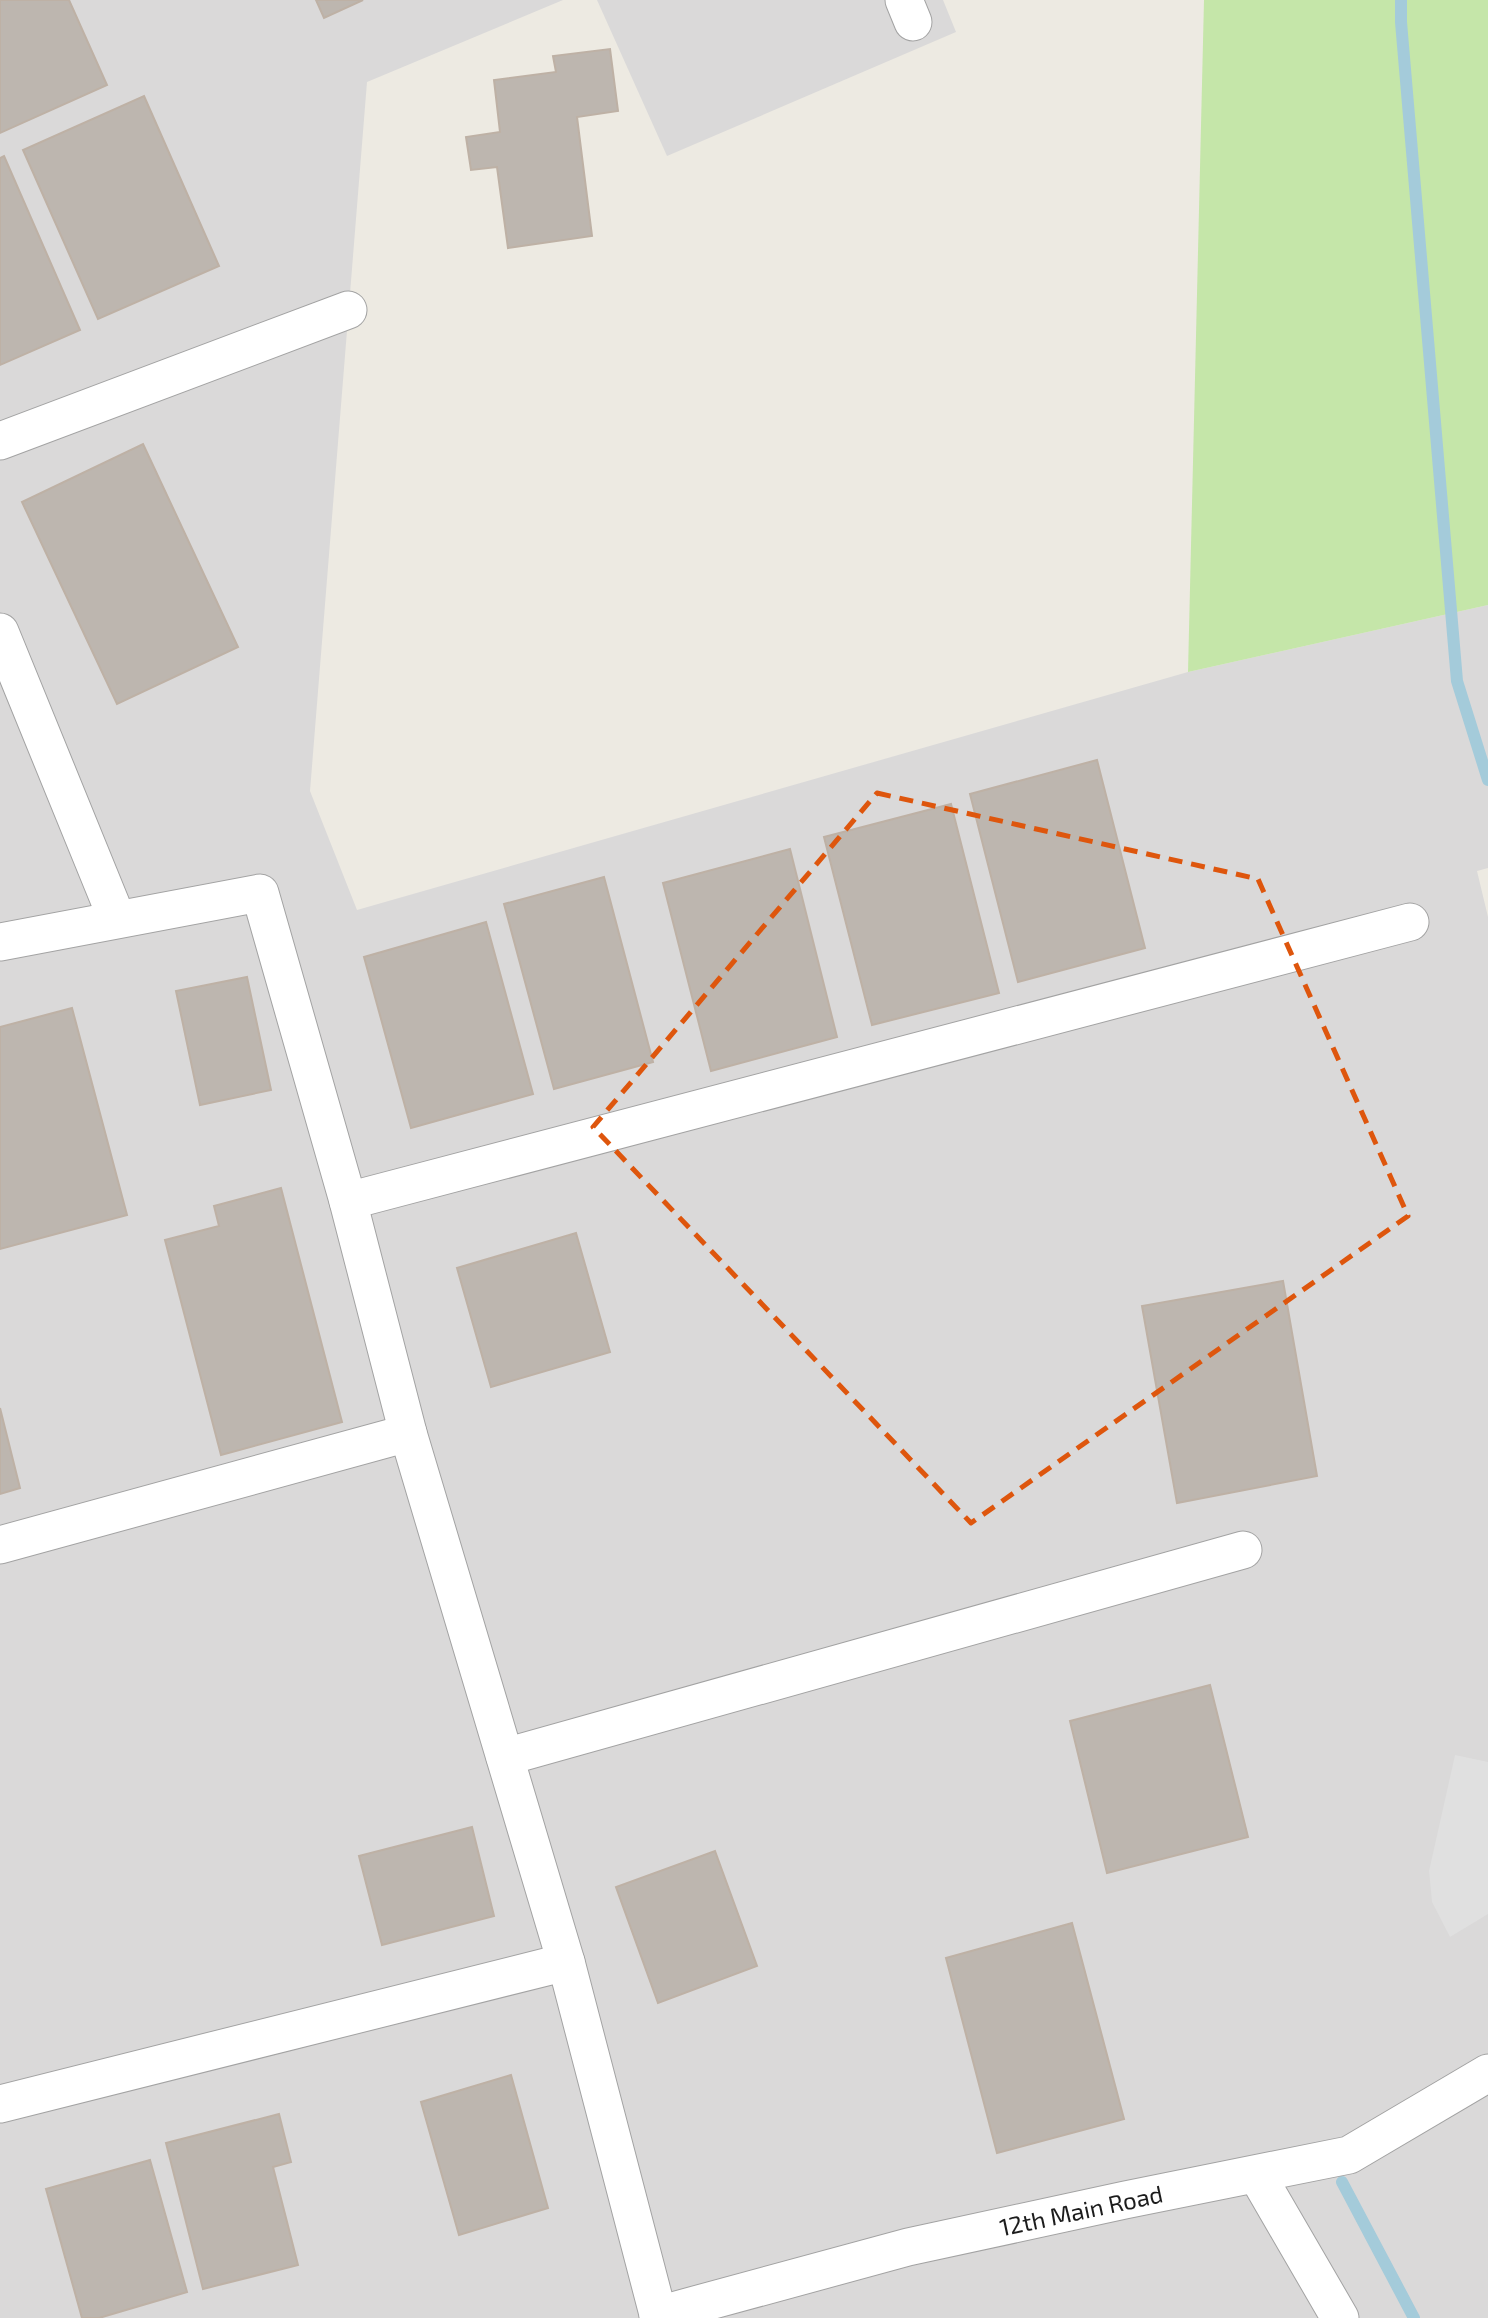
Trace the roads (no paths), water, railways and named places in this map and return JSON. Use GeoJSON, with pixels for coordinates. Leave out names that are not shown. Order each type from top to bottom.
{"type":"FeatureCollection","features":[{"type":"Feature","properties":{"kind":"street"},"geometry":{"type":"LineString","coordinates":[[0,441],[348,310]]}},
{"type":"Feature","properties":{"kind":"street"},"geometry":{"type":"LineString","coordinates":[[0,632],[117,919]]}},
{"type":"Feature","properties":{"kind":"street"},"geometry":{"type":"LineString","coordinates":[[0,942],[260,893],[348,1201],[408,1433],[566,1962],[659,2317]]}},
{"type":"Feature","properties":{"kind":"street"},"geometry":{"type":"LineString","coordinates":[[348,1201],[1410,922]]}},
{"type":"Feature","properties":{"kind":"street"},"geometry":{"type":"LineString","coordinates":[[0,1545],[408,1433]]}},
{"type":"Feature","properties":{"kind":"street"},"geometry":{"type":"LineString","coordinates":[[505,1757],[1243,1550]]}},
{"type":"Feature","properties":{"kind":"street"},"geometry":{"type":"LineString","coordinates":[[0,2104],[566,1962]]}},
{"type":"Feature","properties":{"kind":"street","name":"12th Main Road"},"geometry":{"type":"LineString","coordinates":[[659,2317],[908,2247],[1349,2155],[1488,2073]]}},
{"type":"Feature","properties":{"kind":"street"},"geometry":{"type":"LineString","coordinates":[[1257,2175],[1340,2318]]}},
{"type":"Feature","properties":{"kind":"waterway"},"geometry":{"type":"LineString","coordinates":[[1401,0],[1457,681],[1488,780]]}},
{"type":"Feature","properties":{"kind":"waterway"},"geometry":{"type":"LineString","coordinates":[[1342,2182],[1414,2318]]}}]}
